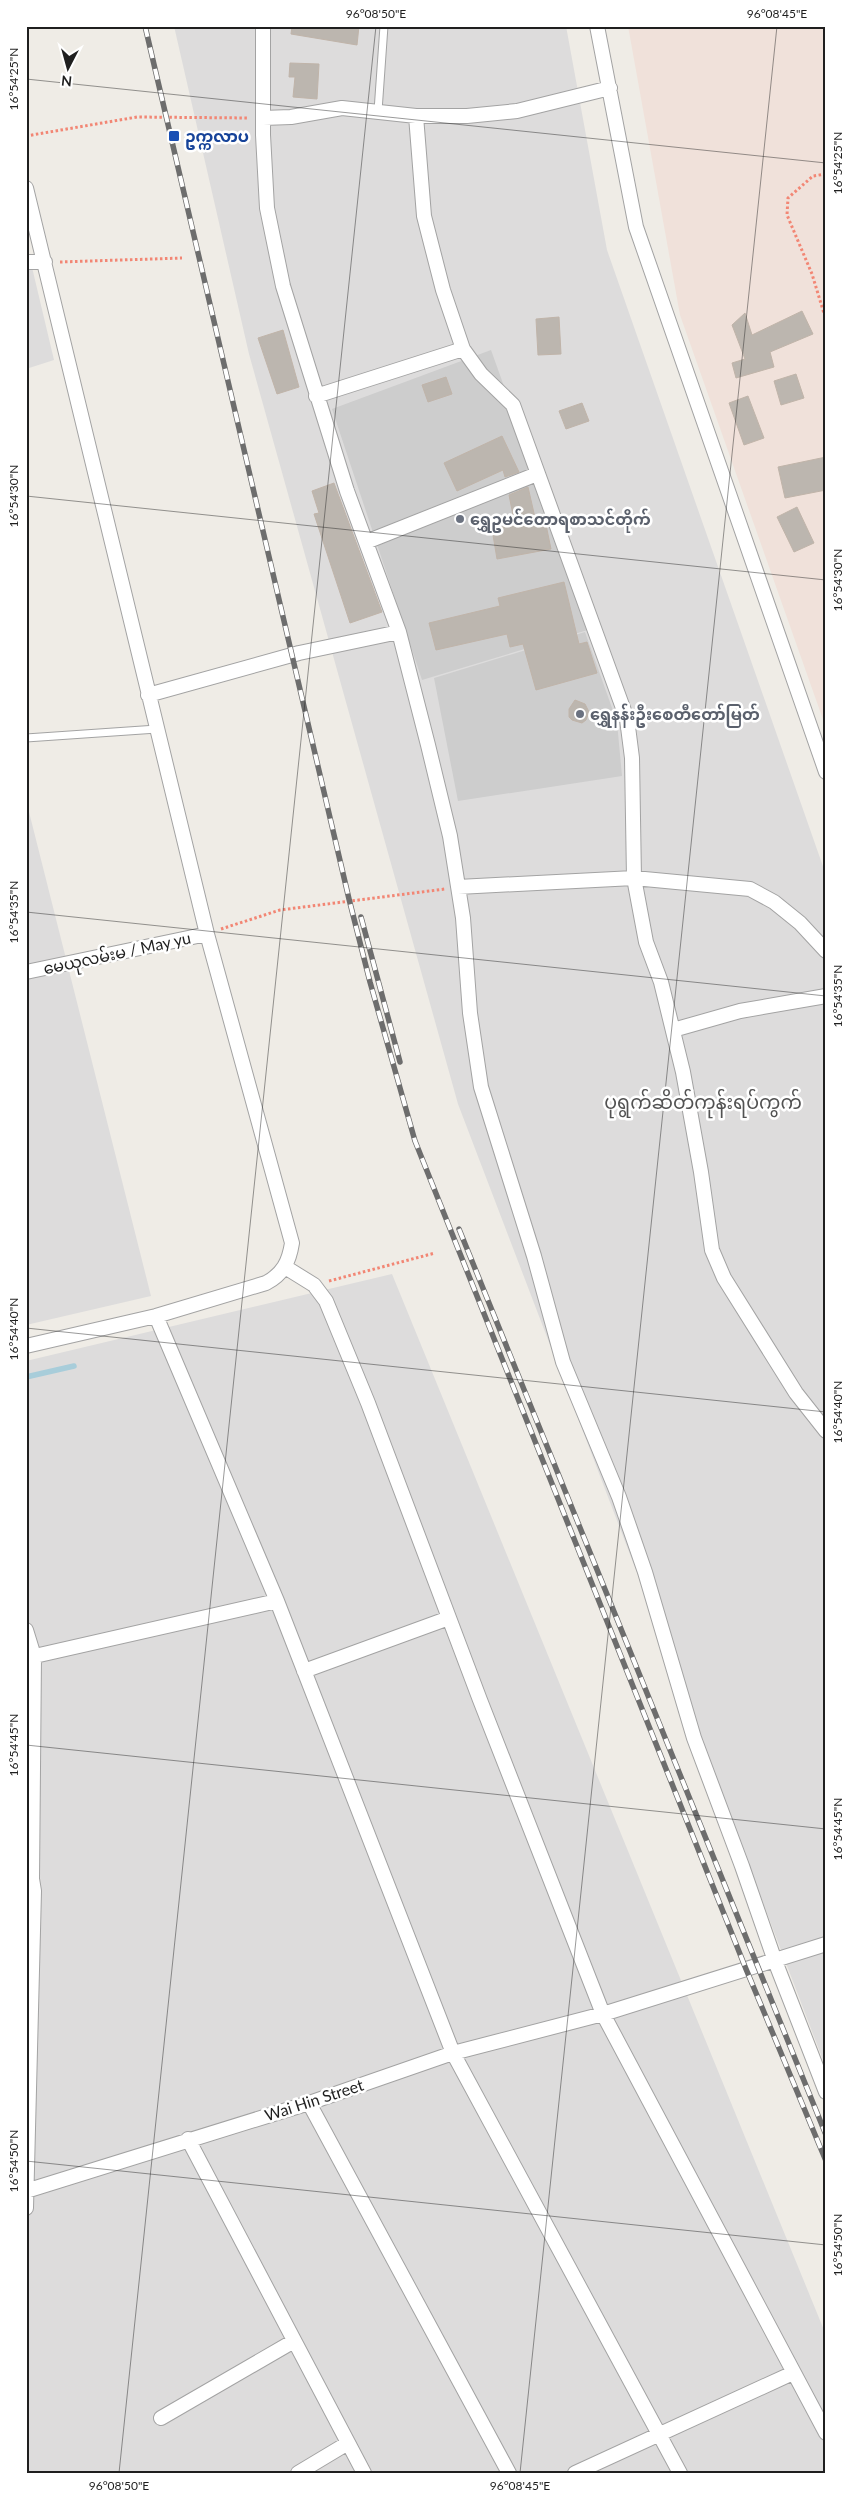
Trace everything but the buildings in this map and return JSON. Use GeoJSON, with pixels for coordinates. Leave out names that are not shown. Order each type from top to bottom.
{"type":"FeatureCollection","features":[{"type":"Feature","properties":{"kind":"street"},"geometry":{"type":"LineString","coordinates":[[263,26],[263,118],[267,208],[283,286],[347,491],[399,632],[450,836],[463,918],[470,1013],[481,1087],[534,1256],[563,1362],[619,1497],[645,1572],[694,1738],[775,1961],[826,2092]]}},
{"type":"Feature","properties":{"kind":"street"},"geometry":{"type":"LineString","coordinates":[[598,26],[636,227],[826,772]]}},
{"type":"Feature","properties":{"kind":"street"},"geometry":{"type":"LineString","coordinates":[[263,118],[291,117],[342,108],[416,116],[467,116],[517,111],[610,88]]}},
{"type":"Feature","properties":{"kind":"street"},"geometry":{"type":"LineString","coordinates":[[416,116],[424,216],[443,290],[463,349],[481,374],[513,405],[627,719],[632,758],[634,878],[646,942],[661,982],[673,1030],[701,1172],[712,1250],[724,1278],[796,1393],[826,1431]]}},
{"type":"Feature","properties":{"kind":"street"},"geometry":{"type":"LineString","coordinates":[[26,188],[207,934],[292,1243],[285,1267],[277,1277],[266,1283],[156,1316],[26,1346]]}},
{"type":"Feature","properties":{"kind":"street"},"geometry":{"type":"LineString","coordinates":[[26,262],[45,262]]}},
{"type":"Feature","properties":{"kind":"street"},"geometry":{"type":"LineString","coordinates":[[316,396],[463,349]]}},
{"type":"Feature","properties":{"kind":"street"},"geometry":{"type":"LineString","coordinates":[[366,542],[537,474]]}},
{"type":"Feature","properties":{"kind":"street"},"geometry":{"type":"LineString","coordinates":[[148,694],[299,653],[399,632]]}},
{"type":"Feature","properties":{"kind":"street"},"geometry":{"type":"LineString","coordinates":[[458,887],[634,878],[750,889],[774,902],[800,923],[826,951]]}},
{"type":"Feature","properties":{"kind":"street","name":"မေယုလမ်းမ / May yu"},"geometry":{"type":"LineString","coordinates":[[26,972],[207,934]]}},
{"type":"Feature","properties":{"kind":"street"},"geometry":{"type":"LineString","coordinates":[[673,1030],[740,1011],[826,996]]}},
{"type":"Feature","properties":{"kind":"street"},"geometry":{"type":"LineString","coordinates":[[285,1267],[314,1284],[326,1301],[368,1403],[449,1618],[603,2014],[826,2433]]}},
{"type":"Feature","properties":{"kind":"street"},"geometry":{"type":"LineString","coordinates":[[156,1316],[277,1601],[453,2053],[680,2473]]}},
{"type":"Feature","properties":{"kind":"street"},"geometry":{"type":"LineString","coordinates":[[30,1657],[277,1601]]}},
{"type":"Feature","properties":{"kind":"street"},"geometry":{"type":"LineString","coordinates":[[304,1671],[449,1618]]}},
{"type":"Feature","properties":{"kind":"street"},"geometry":{"type":"LineString","coordinates":[[26,1630],[30,1657],[29,1880],[34,1891],[29,2013],[26,2208]]}},
{"type":"Feature","properties":{"kind":"street","name":"Wai Hin Street"},"geometry":{"type":"LineString","coordinates":[[27,2191],[188,2139],[309,2103],[453,2053],[603,2014],[826,1944]]}},
{"type":"Feature","properties":{"kind":"street"},"geometry":{"type":"LineString","coordinates":[[309,2103],[510,2473]]}},
{"type":"Feature","properties":{"kind":"street"},"geometry":{"type":"LineString","coordinates":[[188,2139],[364,2473]]}},
{"type":"Feature","properties":{"kind":"street"},"geometry":{"type":"LineString","coordinates":[[161,2418],[294,2341]]}},
{"type":"Feature","properties":{"kind":"street"},"geometry":{"type":"LineString","coordinates":[[575,2473],[793,2373]]}},
{"type":"Feature","properties":{"kind":"street"},"geometry":{"type":"LineString","coordinates":[[298,2473],[348,2443]]}},
{"type":"Feature","properties":{"kind":"lane"},"geometry":{"type":"LineString","coordinates":[[378,111],[384,26]]}},
{"type":"Feature","properties":{"kind":"lane"},"geometry":{"type":"LineString","coordinates":[[26,738],[157,729]]}},
{"type":"Feature","properties":{"kind":"path"},"geometry":{"type":"LineString","coordinates":[[26,136],[137,117],[263,118]]}},
{"type":"Feature","properties":{"kind":"path"},"geometry":{"type":"LineString","coordinates":[[826,174],[813,176],[788,198],[787,215],[812,274],[826,320]]}},
{"type":"Feature","properties":{"kind":"path"},"geometry":{"type":"LineString","coordinates":[[45,262],[182,258]]}},
{"type":"Feature","properties":{"kind":"path"},"geometry":{"type":"LineString","coordinates":[[207,934],[280,910],[458,887]]}},
{"type":"Feature","properties":{"kind":"path"},"geometry":{"type":"LineString","coordinates":[[314,1284],[436,1253]]}},
{"type":"Feature","properties":{"kind":"shaded area"},"geometry":{"type":"Polygon","coordinates":[[[174,26],[566,26],[607,250],[826,875],[826,2068],[458,1104],[249,354],[174,26]]]}},
{"type":"Feature","properties":{"kind":"shaded area"},"geometry":{"type":"Polygon","coordinates":[[[628,26],[826,26],[826,728],[680,315],[628,26]]]}},
{"type":"Feature","properties":{"kind":"shaded area"},"geometry":{"type":"Polygon","coordinates":[[[26,242],[54,360],[26,369],[26,242]]]}},
{"type":"Feature","properties":{"kind":"shaded area","name":"ရွှေဥမင်တောရစာသင်တိုက်"},"geometry":{"type":"Polygon","coordinates":[[[491,350],[591,629],[422,680],[332,409],[491,350]]]}},
{"type":"Feature","properties":{"kind":"shaded area"},"geometry":{"type":"Polygon","coordinates":[[[585,632],[617,722],[622,776],[458,801],[434,678],[585,632]]]}},
{"type":"Feature","properties":{"kind":"shaded area"},"geometry":{"type":"Polygon","coordinates":[[[26,800],[151,1296],[26,1325],[26,800]]]}},
{"type":"Feature","properties":{"kind":"shaded area"},"geometry":{"type":"Polygon","coordinates":[[[392,1274],[826,2335],[826,2473],[26,2473],[26,1361],[392,1274]]]}},
{"type":"Feature","properties":{"kind":"waterway"},"geometry":{"type":"LineString","coordinates":[[26,1377],[74,1366]]}},
{"type":"Feature","properties":{"kind":"railway"},"geometry":{"type":"LineString","coordinates":[[145,26],[349,899],[370,982],[415,1141],[746,1969],[826,2161]]}},
{"type":"Feature","properties":{"kind":"railway"},"geometry":{"type":"LineString","coordinates":[[361,917],[400,1062]]}},
{"type":"Feature","properties":{"kind":"railway"},"geometry":{"type":"LineString","coordinates":[[459,1229],[826,2135]]}},
{"type":"Feature","properties":{"kind":"place","name":"ဥက္ကလာပ"},"geometry":{"type":"Point","coordinates":[174,136]}},
{"type":"Feature","properties":{"kind":"place","name":"ရွှေဥမင်တောရစာသင်တိုက်"},"geometry":{"type":"Point","coordinates":[460,519]}},
{"type":"Feature","properties":{"kind":"place","name":"ရွှေနန်းဦးစေတီတော်မြတ်"},"geometry":{"type":"Point","coordinates":[580,714]}},
{"type":"Feature","properties":{"kind":"district","name":"ပုရွက်ဆိတ်ကုန်းရပ်ကွက်"},"geometry":{"type":"Point","coordinates":[703,1102]}}]}
